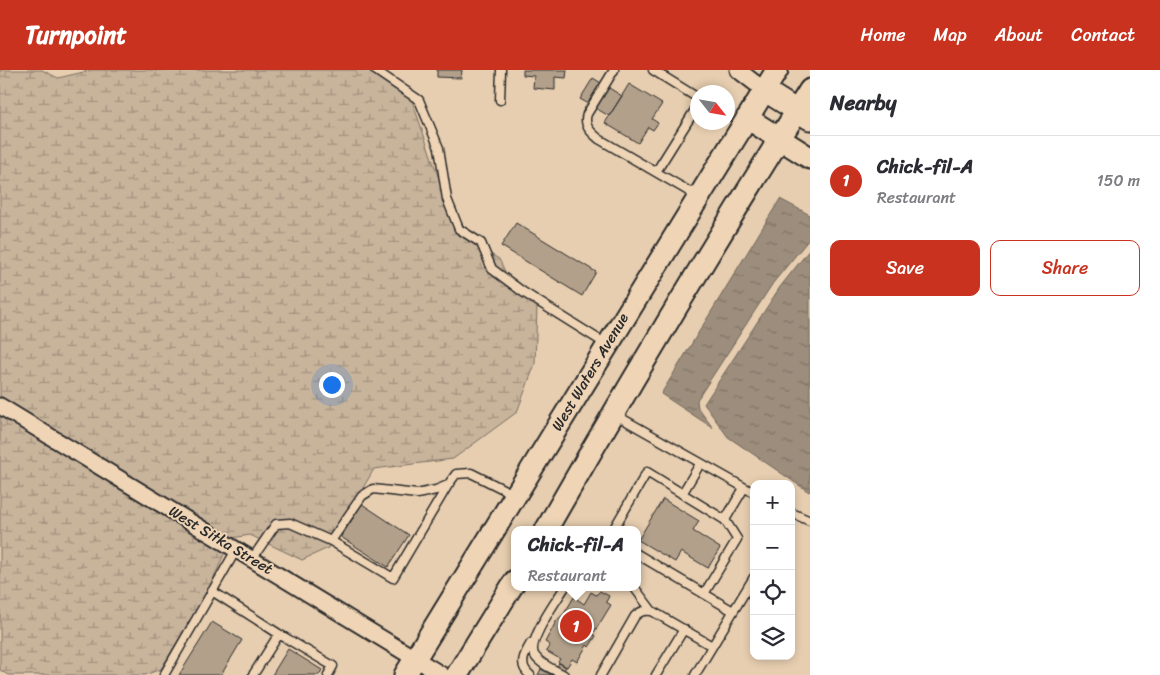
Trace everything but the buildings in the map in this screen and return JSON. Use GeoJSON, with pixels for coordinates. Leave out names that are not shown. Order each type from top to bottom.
{"type":"FeatureCollection","features":[{"type":"Feature","properties":{"kind":"main road","name":"West Waters Avenue"},"geometry":{"type":"LineString","coordinates":[[410,667],[777,70]]}},
{"type":"Feature","properties":{"kind":"main road"},"geometry":{"type":"LineString","coordinates":[[764,90],[804,115]]}},
{"type":"Feature","properties":{"kind":"main road"},"geometry":{"type":"LineString","coordinates":[[548,526],[613,413],[778,139],[804,115],[810,90]]}},
{"type":"Feature","properties":{"kind":"main road"},"geometry":{"type":"LineString","coordinates":[[747,118],[810,158]]}},
{"type":"Feature","properties":{"kind":"main road"},"geometry":{"type":"LineString","coordinates":[[457,675],[511,587]]}},
{"type":"Feature","properties":{"kind":"street"},"geometry":{"type":"LineString","coordinates":[[738,70],[764,90]]}},
{"type":"Feature","properties":{"kind":"street","name":"West Sitka Street"},"geometry":{"type":"LineString","coordinates":[[0,406],[252,559],[410,667],[442,675]]}},
{"type":"Feature","properties":{"kind":"lane"},"geometry":{"type":"LineString","coordinates":[[375,70],[420,100],[440,148],[447,199],[459,228],[481,244],[492,269],[523,292],[607,345]]}},
{"type":"Feature","properties":{"kind":"lane"},"geometry":{"type":"LineString","coordinates":[[500,100],[501,70]]}},
{"type":"Feature","properties":{"kind":"lane"},"geometry":{"type":"LineString","coordinates":[[614,70],[587,114],[585,119],[587,127],[599,139],[698,196]]}},
{"type":"Feature","properties":{"kind":"lane"},"geometry":{"type":"LineString","coordinates":[[653,70],[690,93]]}},
{"type":"Feature","properties":{"kind":"lane"},"geometry":{"type":"LineString","coordinates":[[656,172],[690,118]]}},
{"type":"Feature","properties":{"kind":"lane"},"geometry":{"type":"LineString","coordinates":[[613,413],[750,491]]}},
{"type":"Feature","properties":{"kind":"lane"},"geometry":{"type":"LineString","coordinates":[[682,494],[700,464]]}},
{"type":"Feature","properties":{"kind":"lane"},"geometry":{"type":"LineString","coordinates":[[615,526],[647,472],[725,520],[737,539],[704,594]]}},
{"type":"Feature","properties":{"kind":"lane"},"geometry":{"type":"LineString","coordinates":[[252,559],[276,524],[290,523],[331,541],[393,578],[456,474],[471,473],[515,495]]}},
{"type":"Feature","properties":{"kind":"lane"},"geometry":{"type":"LineString","coordinates":[[331,541],[362,496],[373,489],[417,494],[448,485]]}},
{"type":"Feature","properties":{"kind":"lane"},"geometry":{"type":"LineString","coordinates":[[725,520],[744,488]]}},
{"type":"Feature","properties":{"kind":"lane"},"geometry":{"type":"LineString","coordinates":[[795,514],[810,520]]}},
{"type":"Feature","properties":{"kind":"lane"},"geometry":{"type":"LineString","coordinates":[[164,675],[236,550]]}},
{"type":"Feature","properties":{"kind":"lane"},"geometry":{"type":"LineString","coordinates":[[641,556],[733,611]]}},
{"type":"Feature","properties":{"kind":"lane"},"geometry":{"type":"LineString","coordinates":[[695,675],[750,583]]}},
{"type":"Feature","properties":{"kind":"lane"},"geometry":{"type":"LineString","coordinates":[[212,591],[333,666],[328,675]]}},
{"type":"Feature","properties":{"kind":"lane"},"geometry":{"type":"LineString","coordinates":[[530,675],[522,662],[562,591]]}},
{"type":"Feature","properties":{"kind":"lane"},"geometry":{"type":"LineString","coordinates":[[637,591],[652,610],[712,646]]}},
{"type":"Feature","properties":{"kind":"lane"},"geometry":{"type":"LineString","coordinates":[[601,675],[635,616],[640,612],[652,610]]}},
{"type":"Feature","properties":{"kind":"lane"},"geometry":{"type":"LineString","coordinates":[[656,675],[684,629]]}},
{"type":"Feature","properties":{"kind":"lane"},"geometry":{"type":"LineString","coordinates":[[253,675],[279,634]]}},
{"type":"Feature","properties":{"kind":"lane"},"geometry":{"type":"LineString","coordinates":[[535,637],[532,647],[534,655],[564,675]]}},
{"type":"Feature","properties":{"kind":"green space"},"geometry":{"type":"Polygon","coordinates":[[[0,70],[42,70],[58,78],[92,70],[373,70],[408,89],[458,234],[499,259],[513,288],[537,307],[535,364],[517,412],[453,459],[374,469],[328,548],[302,560],[250,535],[232,538],[0,396],[0,70]]]}},
{"type":"Feature","properties":{"kind":"green space"},"geometry":{"type":"Polygon","coordinates":[[[0,415],[225,552],[209,589],[161,669],[145,675],[8,675],[0,670],[0,415]]]}},
{"type":"Feature","properties":{"kind":"water"},"geometry":{"type":"Polygon","coordinates":[[[780,199],[810,215],[810,238],[773,283],[697,400],[698,408],[713,428],[661,394],[780,199]]]}},
{"type":"Feature","properties":{"kind":"water"},"geometry":{"type":"Polygon","coordinates":[[[810,249],[809,492],[795,482],[795,480],[791,480],[728,437],[704,404],[780,287],[810,249]]]}},
{"type":"Feature","properties":{"kind":"place","name":"Chick-fil-A"},"geometry":{"type":"Point","coordinates":[576,626]}}]}
